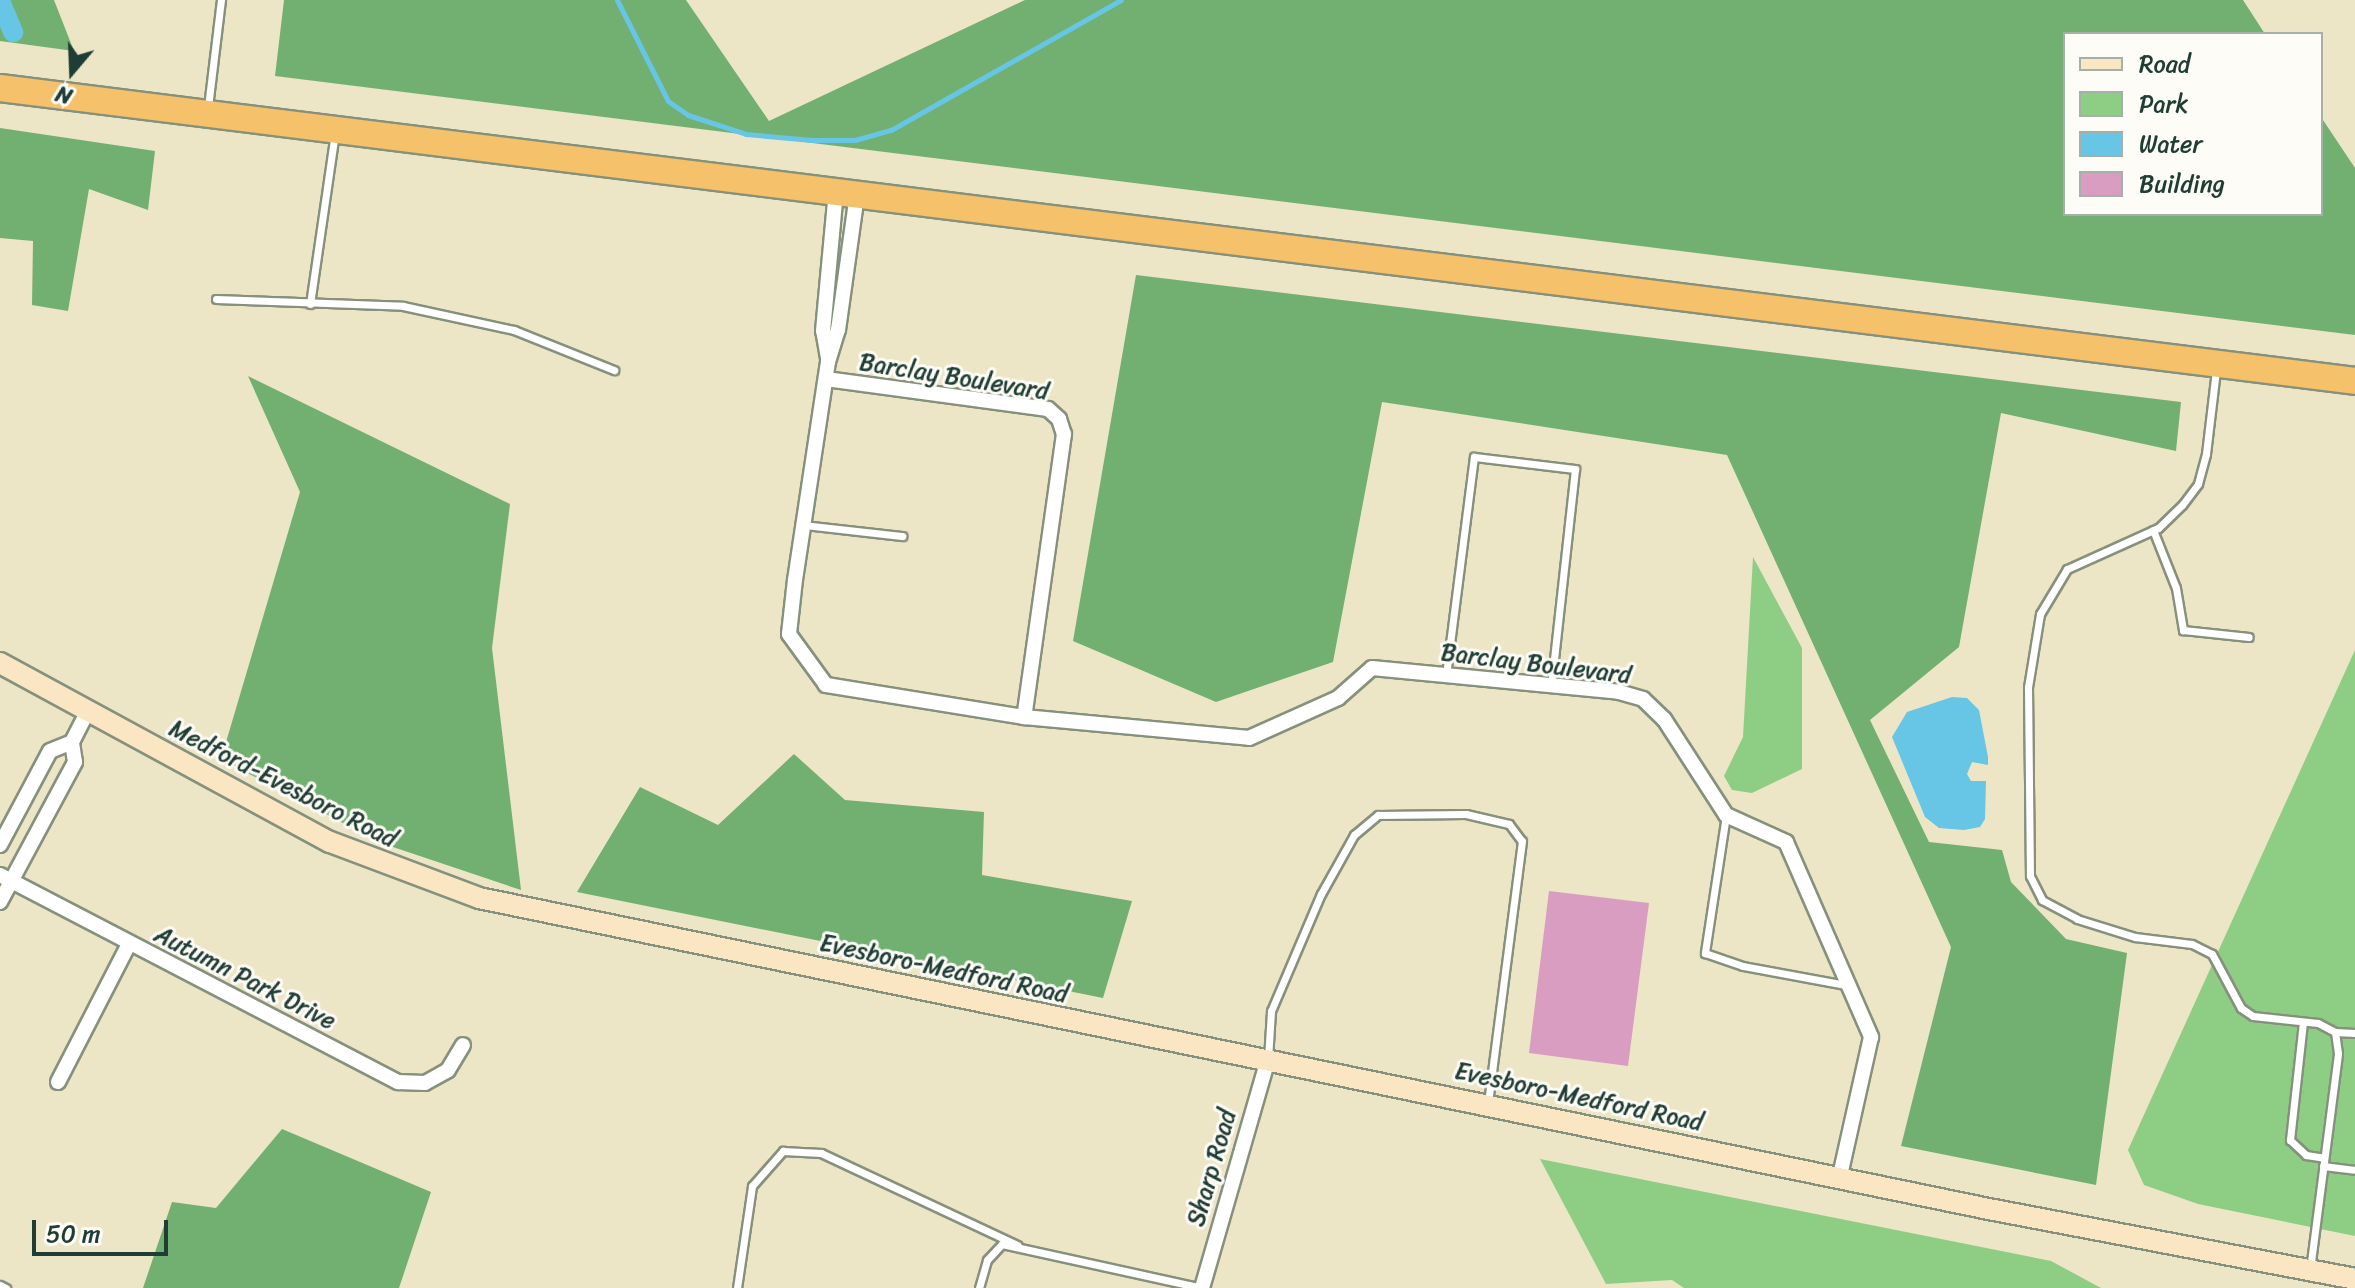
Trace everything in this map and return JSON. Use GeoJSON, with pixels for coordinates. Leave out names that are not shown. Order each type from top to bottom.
{"type":"FeatureCollection","features":[{"type":"Feature","properties":{"kind":"highway"},"geometry":{"type":"LineString","coordinates":[[0,88],[2355,381]]}},
{"type":"Feature","properties":{"kind":"street","name":"Barclay Boulevard"},"geometry":{"type":"LineString","coordinates":[[828,362],[823,331],[847,193]]}},
{"type":"Feature","properties":{"kind":"street","name":"Barclay Boulevard"},"geometry":{"type":"LineString","coordinates":[[847,193],[838,330],[828,362],[789,634],[826,685],[1024,717],[1249,738],[1338,698],[1372,668],[1551,685],[1643,699],[1664,719],[1726,815]]}},
{"type":"Feature","properties":{"kind":"street","name":"Barclay Boulevard"},"geometry":{"type":"LineString","coordinates":[[826,379],[1048,409],[1059,419],[1064,434],[1024,717]]}},
{"type":"Feature","properties":{"kind":"street","name":"Medford-Evesboro Road"},"geometry":{"type":"LineString","coordinates":[[0,663],[306,830],[430,882],[566,918],[792,964]]}},
{"type":"Feature","properties":{"kind":"street"},"geometry":{"type":"LineString","coordinates":[[0,902],[6,878],[75,762],[72,742],[88,711]]}},
{"type":"Feature","properties":{"kind":"street"},"geometry":{"type":"LineString","coordinates":[[0,845],[50,751],[72,742]]}},
{"type":"Feature","properties":{"kind":"street"},"geometry":{"type":"LineString","coordinates":[[1726,815],[1786,842],[1871,1037],[1840,1176]]}},
{"type":"Feature","properties":{"kind":"street","name":"Autumn Park Drive"},"geometry":{"type":"LineString","coordinates":[[6,878],[398,1082],[425,1083],[448,1070],[463,1045]]}},
{"type":"Feature","properties":{"kind":"street"},"geometry":{"type":"LineString","coordinates":[[58,1082],[129,944]]}},
{"type":"Feature","properties":{"kind":"street","name":"Evesboro-Medford Road"},"geometry":{"type":"LineString","coordinates":[[792,964],[2355,1279]]}},
{"type":"Feature","properties":{"kind":"street","name":"Sharp Road"},"geometry":{"type":"LineString","coordinates":[[1202,1288],[1268,1060]]}},
{"type":"Feature","properties":{"kind":"lane"},"geometry":{"type":"LineString","coordinates":[[207,113],[221,0]]}},
{"type":"Feature","properties":{"kind":"lane"},"geometry":{"type":"LineString","coordinates":[[310,304],[336,131]]}},
{"type":"Feature","properties":{"kind":"lane"},"geometry":{"type":"LineString","coordinates":[[216,299],[403,306],[487,322],[614,370]]}},
{"type":"Feature","properties":{"kind":"lane"},"geometry":{"type":"LineString","coordinates":[[2217,364],[2198,484],[2153,530],[2067,569],[2040,614],[2028,687],[2030,876],[2042,900],[2077,919],[2135,937],[2192,944],[2212,954],[2235,1000],[2253,1016],[2355,1033]]}},
{"type":"Feature","properties":{"kind":"lane"},"geometry":{"type":"LineString","coordinates":[[1446,675],[1474,457],[1575,469],[1551,685]]}},
{"type":"Feature","properties":{"kind":"lane"},"geometry":{"type":"LineString","coordinates":[[804,525],[902,536]]}},
{"type":"Feature","properties":{"kind":"lane"},"geometry":{"type":"LineString","coordinates":[[2153,530],[2176,588],[2183,630],[2249,637]]}},
{"type":"Feature","properties":{"kind":"lane"},"geometry":{"type":"LineString","coordinates":[[1268,1060],[1271,1011],[1321,894],[1354,835],[1378,815],[1466,814],[1509,824],[1522,841],[1487,1105]]}},
{"type":"Feature","properties":{"kind":"lane"},"geometry":{"type":"LineString","coordinates":[[1726,815],[1705,953],[1743,966],[1846,985]]}},
{"type":"Feature","properties":{"kind":"lane"},"geometry":{"type":"LineString","coordinates":[[2303,1022],[2290,1140],[2306,1155],[2355,1170]]}},
{"type":"Feature","properties":{"kind":"lane"},"geometry":{"type":"LineString","coordinates":[[2310,1270],[2338,1054],[2335,1032]]}},
{"type":"Feature","properties":{"kind":"lane"},"geometry":{"type":"LineString","coordinates":[[737,1288],[752,1186],[783,1151],[821,1153],[1017,1245]]}},
{"type":"Feature","properties":{"kind":"lane"},"geometry":{"type":"LineString","coordinates":[[979,1288],[994,1250],[1002,1244],[1202,1288]]}},
{"type":"Feature","properties":{"kind":"lane"},"geometry":{"type":"LineString","coordinates":[[0,1285],[6,1288]]}},
{"type":"Feature","properties":{"kind":"green space"},"geometry":{"type":"Polygon","coordinates":[[[0,0],[54,0],[74,51],[0,41],[0,0]]]}},
{"type":"Feature","properties":{"kind":"green space"},"geometry":{"type":"Polygon","coordinates":[[[284,0],[686,0],[769,121],[1025,0],[2243,0],[2264,32],[2063,32],[2063,216],[2323,216],[2323,120],[2355,168],[2355,335],[275,76],[284,0]]]}},
{"type":"Feature","properties":{"kind":"green space"},"geometry":{"type":"Polygon","coordinates":[[[0,128],[155,151],[148,210],[89,189],[68,311],[32,305],[33,241],[0,238],[0,128]]]}},
{"type":"Feature","properties":{"kind":"green space"},"geometry":{"type":"Polygon","coordinates":[[[1136,275],[2181,402],[2176,451],[2001,413],[1959,647],[1870,720],[1929,842],[2002,850],[2011,882],[2066,939],[2127,953],[2096,1185],[1901,1146],[1951,947],[1727,455],[1382,402],[1333,662],[1216,702],[1073,641],[1136,275]]]}},
{"type":"Feature","properties":{"kind":"green space"},"geometry":{"type":"Polygon","coordinates":[[[248,376],[510,504],[492,648],[521,890],[381,843],[221,759],[300,492],[248,376]]]}},
{"type":"Feature","properties":{"kind":"green space"},"geometry":{"type":"Polygon","coordinates":[[[1753,557],[1802,648],[1802,769],[1752,793],[1732,790],[1724,776],[1743,737],[1753,557]]]}},
{"type":"Feature","properties":{"kind":"green space"},"geometry":{"type":"Polygon","coordinates":[[[2355,650],[2355,1236],[2198,1204],[2144,1185],[2128,1150],[2355,650]]]}},
{"type":"Feature","properties":{"kind":"green space"},"geometry":{"type":"Polygon","coordinates":[[[794,754],[845,800],[984,812],[982,875],[1132,901],[1103,998],[577,892],[640,787],[718,825],[794,754]]]}},
{"type":"Feature","properties":{"kind":"green space"},"geometry":{"type":"Polygon","coordinates":[[[282,1129],[431,1192],[399,1288],[143,1288],[172,1202],[216,1208],[282,1129]]]}},
{"type":"Feature","properties":{"kind":"green space"},"geometry":{"type":"Polygon","coordinates":[[[1540,1159],[2051,1261],[2101,1288],[1684,1288],[1672,1280],[1606,1284],[1540,1159]]]}},
{"type":"Feature","properties":{"kind":"water"},"geometry":{"type":"Polygon","coordinates":[[[1952,697],[1967,698],[1979,710],[1988,757],[1988,765],[1972,762],[1967,774],[1971,781],[1986,781],[1985,819],[1980,827],[1964,830],[1939,828],[1925,817],[1892,737],[1907,712],[1952,697]]]}},
{"type":"Feature","properties":{"kind":"building"},"geometry":{"type":"Polygon","coordinates":[[[1549,891],[1649,903],[1628,1066],[1529,1053],[1549,891]]]}},
{"type":"Feature","properties":{"kind":"waterway"},"geometry":{"type":"LineString","coordinates":[[617,0],[668,101],[688,115],[746,134],[812,140],[855,140],[891,130],[1121,0]]}},
{"type":"Feature","properties":{"kind":"waterway"},"geometry":{"type":"LineString","coordinates":[[0,1],[13,32]]}}]}
